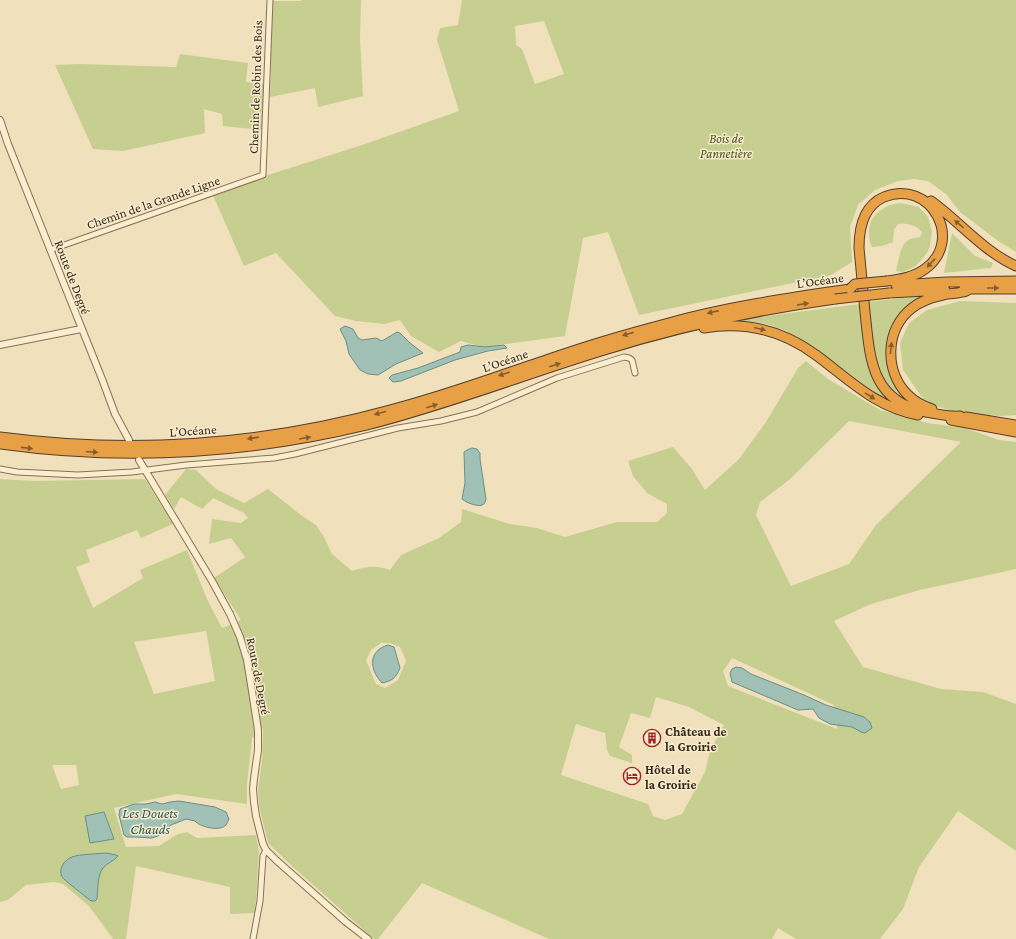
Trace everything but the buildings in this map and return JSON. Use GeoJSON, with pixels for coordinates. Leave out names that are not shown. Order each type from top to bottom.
{"type":"FeatureCollection","features":[{"type":"Feature","properties":{"kind":"highway"},"geometry":{"type":"LineString","coordinates":[[925,416],[904,408],[894,401],[883,390],[874,377],[872,371],[867,352],[856,241],[857,228],[864,212],[872,202],[887,193],[902,191],[919,194],[937,205],[996,255],[1016,266]]}},
{"type":"Feature","properties":{"kind":"highway"},"geometry":{"type":"LineString","coordinates":[[888,286],[922,271],[932,262],[941,248],[942,230],[938,216],[929,205],[916,196],[909,194],[889,195],[879,200],[871,206],[862,220],[859,248],[870,354],[878,379],[887,391],[901,403],[919,410],[954,417],[960,416]]}},
{"type":"Feature","properties":{"kind":"highway","name":"L’Océane"},"geometry":{"type":"LineString","coordinates":[[0,436],[75,444],[138,445],[185,444],[230,440],[297,431],[358,418],[408,405],[578,350],[666,324],[751,304],[835,295],[850,289],[947,282],[1016,280]]}},
{"type":"Feature","properties":{"kind":"highway","name":"L’Océane"},"geometry":{"type":"LineString","coordinates":[[0,444],[72,452],[158,453],[235,448],[302,438],[363,426],[409,413],[588,354],[642,338],[752,312],[888,286],[1016,288]]}},
{"type":"Feature","properties":{"kind":"highway"},"geometry":{"type":"LineString","coordinates":[[970,288],[962,292],[936,296],[922,301],[903,316],[893,337],[891,347],[891,365],[900,386],[917,402],[930,408],[1016,432]]}},
{"type":"Feature","properties":{"kind":"highway"},"geometry":{"type":"LineString","coordinates":[[642,338],[650,340],[704,328],[722,326],[745,326],[762,329],[785,337],[809,350],[860,390],[880,402],[910,414],[1016,425]]}},
{"type":"Feature","properties":{"kind":"highway"},"geometry":{"type":"LineString","coordinates":[[981,422],[1016,421]]}},
{"type":"Feature","properties":{"kind":"highway"},"geometry":{"type":"LineString","coordinates":[[981,422],[1016,428]]}},
{"type":"Feature","properties":{"kind":"highway"},"geometry":{"type":"LineString","coordinates":[[981,422],[1005,434],[1016,435]]}},
{"type":"Feature","properties":{"kind":"street","name":"Chemin de Robin des Bois"},"geometry":{"type":"LineString","coordinates":[[263,175],[270,0]]}},
{"type":"Feature","properties":{"kind":"street","name":"Route de Degré"},"geometry":{"type":"LineString","coordinates":[[0,120],[115,414],[129,440]]}},
{"type":"Feature","properties":{"kind":"street","name":"Chemin de la Grande Ligne"},"geometry":{"type":"LineString","coordinates":[[50,250],[263,175]]}},
{"type":"Feature","properties":{"kind":"street"},"geometry":{"type":"LineString","coordinates":[[0,345],[82,329]]}},
{"type":"Feature","properties":{"kind":"street"},"geometry":{"type":"LineString","coordinates":[[0,469],[17,472],[78,475],[274,458],[398,428],[458,417],[484,409],[557,378],[624,357],[632,360],[635,373]]}},
{"type":"Feature","properties":{"kind":"street","name":"Route de Degré"},"geometry":{"type":"LineString","coordinates":[[139,460],[212,581],[230,614],[242,642],[258,730],[258,750],[253,790],[254,802],[261,839],[266,850]]}},
{"type":"Feature","properties":{"kind":"street"},"geometry":{"type":"LineString","coordinates":[[253,939],[260,901],[262,861],[266,850],[346,922],[368,939]]}},
{"type":"Feature","properties":{"kind":"green space"},"geometry":{"type":"Polygon","coordinates":[[[361,0],[360,37],[363,96],[318,107],[315,88],[270,97],[271,65],[267,65],[269,1],[361,0]]]}},
{"type":"Feature","properties":{"kind":"green space","name":"Bois de Pannetière"},"geometry":{"type":"Polygon","coordinates":[[[462,0],[1016,0],[1016,252],[997,240],[960,212],[946,194],[928,181],[914,179],[898,181],[875,190],[858,205],[850,227],[852,262],[831,275],[639,315],[608,232],[583,238],[565,336],[483,347],[461,341],[439,352],[411,336],[400,320],[384,324],[356,321],[335,316],[276,253],[244,266],[212,193],[365,144],[459,111],[437,40],[440,28],[458,25],[462,0]],[[544,21],[515,26],[516,45],[522,49],[535,84],[564,74],[544,21]]]}},
{"type":"Feature","properties":{"kind":"green space"},"geometry":{"type":"Polygon","coordinates":[[[180,54],[248,63],[246,82],[266,84],[263,130],[223,126],[222,114],[204,109],[205,133],[123,151],[93,149],[55,65],[79,64],[176,67],[180,54]]]}},
{"type":"Feature","properties":{"kind":"green space"},"geometry":{"type":"Polygon","coordinates":[[[901,203],[919,207],[928,217],[932,231],[930,246],[927,253],[916,266],[903,272],[896,271],[903,247],[908,240],[920,237],[922,232],[911,225],[898,224],[894,230],[893,242],[882,246],[872,247],[869,235],[872,219],[880,211],[888,206],[901,203]]]}},
{"type":"Feature","properties":{"kind":"green space"},"geometry":{"type":"Polygon","coordinates":[[[952,233],[975,256],[993,263],[991,268],[944,273],[952,233]]]}},
{"type":"Feature","properties":{"kind":"green space"},"geometry":{"type":"Polygon","coordinates":[[[926,295],[906,309],[888,363],[919,406],[895,397],[875,367],[867,302],[926,295]]]}},
{"type":"Feature","properties":{"kind":"green space"},"geometry":{"type":"Polygon","coordinates":[[[960,301],[1016,303],[1016,415],[1002,416],[955,412],[933,405],[921,396],[903,370],[900,343],[909,323],[927,310],[960,301]]]}},
{"type":"Feature","properties":{"kind":"green space"},"geometry":{"type":"Polygon","coordinates":[[[860,304],[863,343],[868,368],[880,391],[889,400],[866,387],[812,346],[792,334],[762,323],[735,320],[860,304]]]}},
{"type":"Feature","properties":{"kind":"green space"},"geometry":{"type":"Polygon","coordinates":[[[806,361],[828,379],[880,410],[927,423],[965,428],[999,440],[1016,442],[1016,569],[920,590],[871,604],[834,621],[863,667],[941,689],[983,692],[1016,704],[1016,851],[958,811],[919,867],[903,909],[880,939],[796,939],[778,928],[772,939],[549,939],[422,883],[378,939],[374,939],[268,843],[259,806],[258,791],[262,759],[263,728],[252,738],[247,784],[247,804],[176,794],[114,808],[126,847],[159,846],[178,834],[187,832],[197,838],[256,835],[259,851],[255,913],[230,914],[230,887],[136,866],[126,939],[113,939],[89,906],[63,884],[54,882],[26,885],[8,900],[0,902],[0,479],[34,481],[145,479],[173,524],[141,538],[137,530],[86,550],[90,562],[76,567],[93,608],[143,578],[140,570],[187,550],[207,599],[222,628],[241,620],[214,578],[245,557],[231,538],[209,544],[212,519],[241,523],[248,518],[244,513],[213,498],[202,509],[181,497],[174,509],[165,495],[186,469],[196,470],[216,489],[244,503],[268,489],[316,525],[324,537],[332,554],[352,571],[371,567],[380,567],[390,570],[401,555],[439,538],[461,522],[462,509],[510,524],[537,528],[565,537],[617,522],[657,522],[667,513],[667,504],[647,493],[633,476],[628,461],[673,447],[692,469],[705,490],[739,459],[766,422],[798,368],[806,361]],[[849,421],[789,480],[760,502],[756,515],[791,586],[849,564],[876,525],[961,442],[849,421]],[[206,631],[134,642],[154,694],[215,681],[206,631]],[[381,643],[371,650],[366,660],[376,684],[385,688],[398,680],[406,661],[400,647],[390,643],[381,643]],[[732,658],[723,671],[728,686],[837,729],[834,705],[732,658]],[[656,697],[650,718],[631,713],[619,747],[632,755],[632,763],[610,756],[607,750],[605,733],[576,724],[561,775],[648,804],[653,816],[665,820],[682,814],[705,772],[710,751],[724,725],[689,707],[656,697]],[[52,765],[61,789],[79,785],[76,765],[52,765]]]}},
{"type":"Feature","properties":{"kind":"water"},"geometry":{"type":"Polygon","coordinates":[[[345,326],[353,329],[358,338],[362,340],[376,338],[382,341],[397,332],[400,333],[423,353],[396,364],[378,375],[368,374],[360,370],[349,354],[346,341],[340,329],[345,326]]]}},
{"type":"Feature","properties":{"kind":"water"},"geometry":{"type":"Polygon","coordinates":[[[468,345],[485,347],[504,345],[507,348],[488,351],[455,360],[401,381],[393,382],[389,378],[392,375],[418,368],[460,352],[461,347],[468,345]]]}},
{"type":"Feature","properties":{"kind":"water"},"geometry":{"type":"Polygon","coordinates":[[[472,448],[477,449],[480,453],[486,499],[485,503],[482,505],[471,504],[462,499],[465,483],[464,452],[472,448]]]}},
{"type":"Feature","properties":{"kind":"water"},"geometry":{"type":"Polygon","coordinates":[[[388,645],[394,647],[400,668],[393,678],[382,683],[375,672],[373,661],[377,652],[381,648],[388,645]]]}},
{"type":"Feature","properties":{"kind":"water"},"geometry":{"type":"Polygon","coordinates":[[[736,667],[742,668],[751,674],[826,705],[864,717],[870,722],[872,728],[865,733],[852,727],[830,724],[819,718],[813,709],[798,710],[732,682],[730,673],[732,669],[736,667]]]}},
{"type":"Feature","properties":{"kind":"water","name":"Les Douets Chauds"},"geometry":{"type":"Polygon","coordinates":[[[179,801],[215,807],[226,812],[229,819],[226,825],[219,828],[205,827],[195,821],[186,819],[171,825],[164,832],[152,838],[127,837],[124,835],[119,815],[120,809],[134,804],[155,802],[162,804],[179,801]]]}},
{"type":"Feature","properties":{"kind":"water"},"geometry":{"type":"Polygon","coordinates":[[[104,812],[114,839],[90,843],[85,816],[104,812]]]}},
{"type":"Feature","properties":{"kind":"water"},"geometry":{"type":"Polygon","coordinates":[[[106,853],[118,856],[101,871],[97,899],[95,901],[91,901],[62,877],[61,868],[69,858],[75,856],[106,853]]]}},
{"type":"Feature","properties":{"kind":"place","name":"Château de la Groirie"},"geometry":{"type":"Point","coordinates":[652,738]}},
{"type":"Feature","properties":{"kind":"place","name":"Hôtel de la Groirie"},"geometry":{"type":"Point","coordinates":[632,776]}}]}
